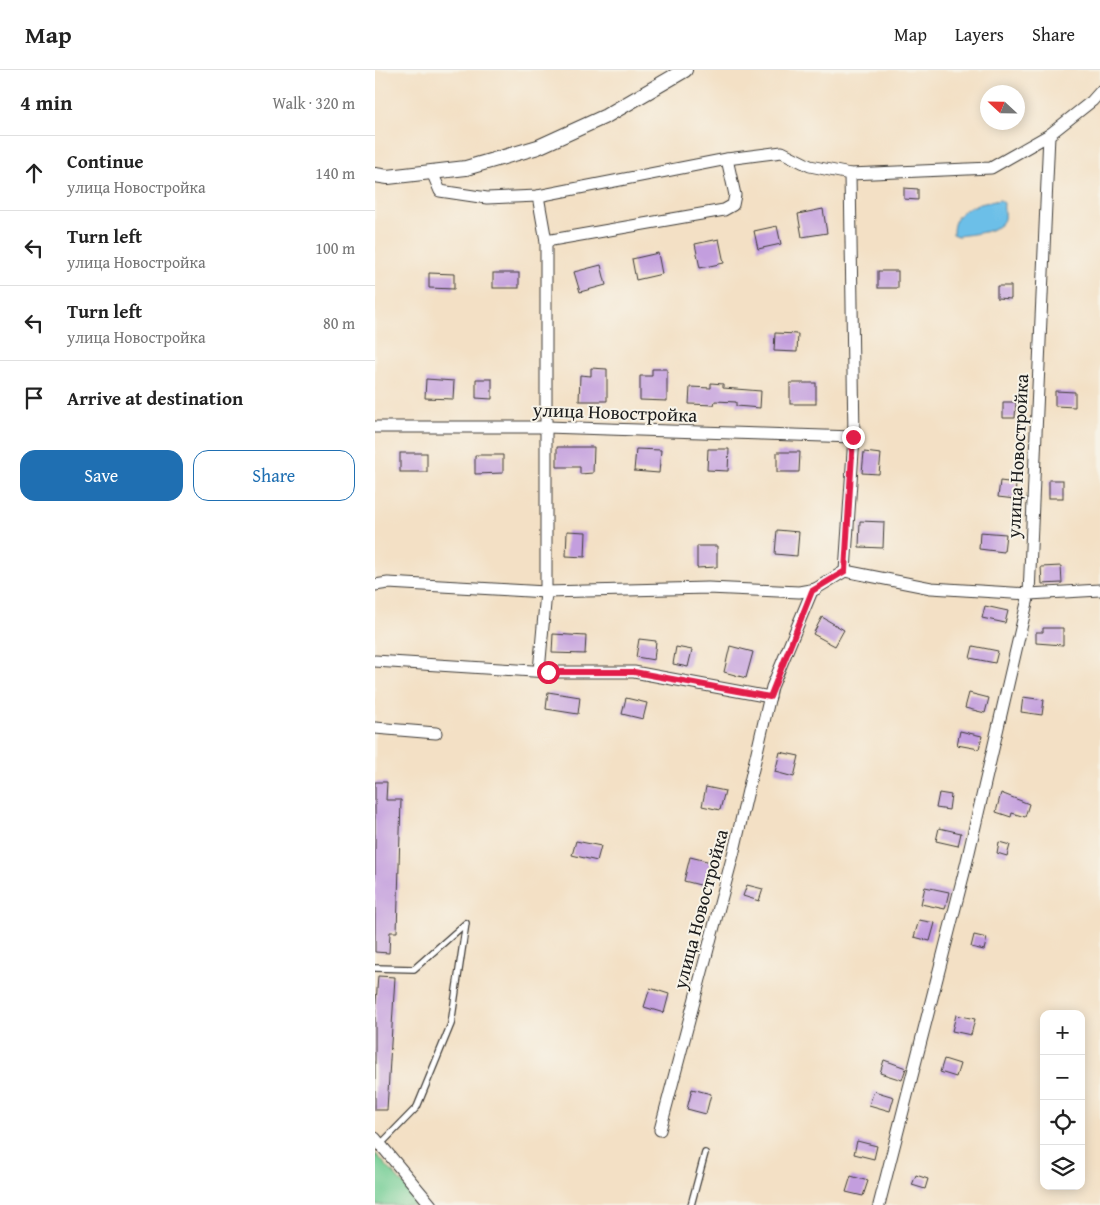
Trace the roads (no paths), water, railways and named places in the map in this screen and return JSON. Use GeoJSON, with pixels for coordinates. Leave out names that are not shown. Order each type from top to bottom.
{"type":"FeatureCollection","features":[{"type":"Feature","properties":{"kind":"street"},"geometry":{"type":"LineString","coordinates":[[375,175],[388,177],[466,168],[538,147],[606,116],[685,70]]}},
{"type":"Feature","properties":{"kind":"street"},"geometry":{"type":"LineString","coordinates":[[432,172],[440,190],[487,198],[539,196],[727,159],[783,152],[810,166],[850,174],[991,168],[1049,135],[1092,101],[1100,92]]}},
{"type":"Feature","properties":{"kind":"street","name":"улица Новостройка"},"geometry":{"type":"LineString","coordinates":[[879,1205],[961,884],[1029,594],[1049,135]]}},
{"type":"Feature","properties":{"kind":"street"},"geometry":{"type":"LineString","coordinates":[[546,241],[724,210],[733,205],[735,195],[727,159]]}},
{"type":"Feature","properties":{"kind":"street"},"geometry":{"type":"LineString","coordinates":[[850,174],[853,437],[845,571],[931,588],[1029,594],[1100,590]]}},
{"type":"Feature","properties":{"kind":"street"},"geometry":{"type":"LineString","coordinates":[[539,196],[546,241],[546,592],[539,671]]}},
{"type":"Feature","properties":{"kind":"street","name":"улица Новостройка"},"geometry":{"type":"LineString","coordinates":[[375,427],[546,427],[853,437]]}},
{"type":"Feature","properties":{"kind":"street","name":"улица Новостройка"},"geometry":{"type":"LineString","coordinates":[[375,586],[388,583],[546,592],[707,588],[799,592],[816,589],[845,571]]}},
{"type":"Feature","properties":{"kind":"street","name":"улица Новостройка"},"geometry":{"type":"LineString","coordinates":[[660,1130],[734,851],[770,697],[809,599],[816,589]]}},
{"type":"Feature","properties":{"kind":"street"},"geometry":{"type":"LineString","coordinates":[[375,661],[539,671],[634,672],[770,697]]}},
{"type":"Feature","properties":{"kind":"street"},"geometry":{"type":"LineString","coordinates":[[375,728],[436,733]]}},
{"type":"Feature","properties":{"kind":"street"},"geometry":{"type":"LineString","coordinates":[[378,1141],[431,1205]]}},
{"type":"Feature","properties":{"kind":"lane"},"geometry":{"type":"LineString","coordinates":[[375,968],[413,969],[466,922],[451,1024],[417,1107],[378,1141]]}},
{"type":"Feature","properties":{"kind":"lane"},"geometry":{"type":"LineString","coordinates":[[691,1205],[705,1153]]}},
{"type":"Feature","properties":{"kind":"water"},"geometry":{"type":"Polygon","coordinates":[[[1000,200],[1004,203],[1004,219],[997,227],[977,233],[958,236],[953,234],[954,225],[962,212],[976,205],[1000,200]]]}}]}
